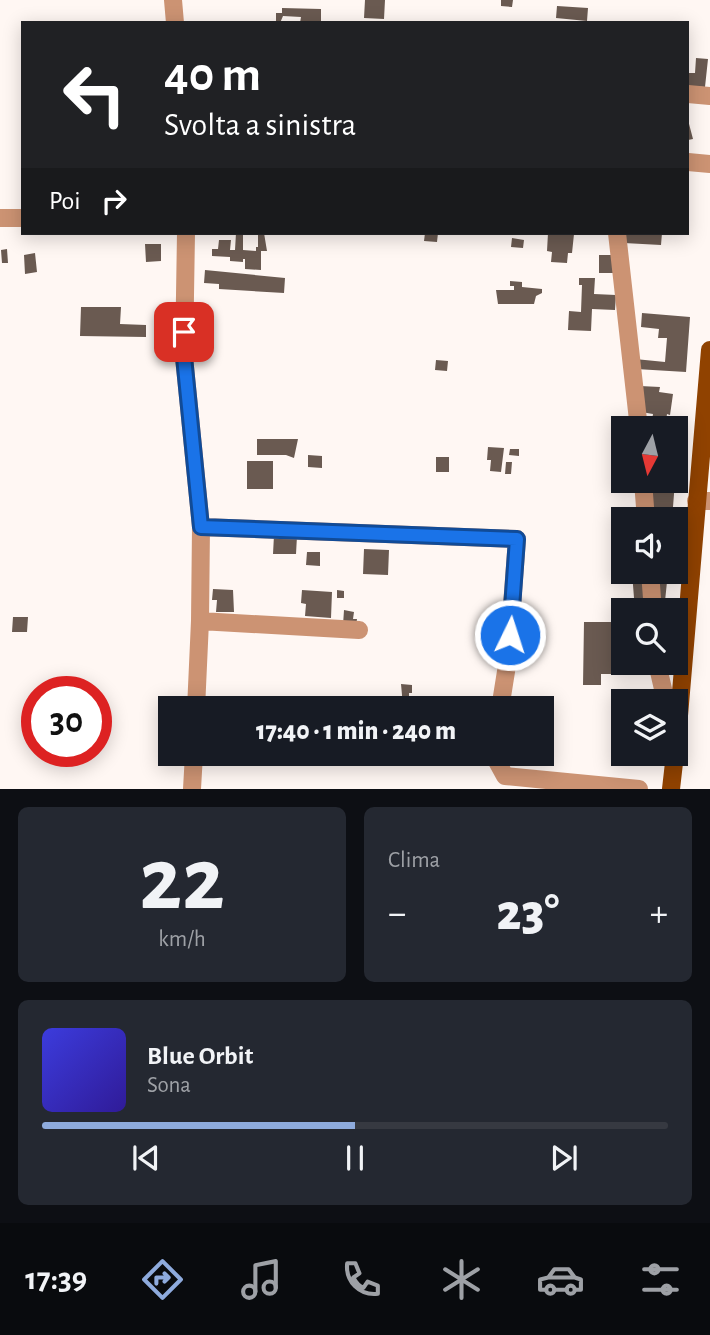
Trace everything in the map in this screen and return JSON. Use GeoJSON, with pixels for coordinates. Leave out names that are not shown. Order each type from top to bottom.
{"type":"FeatureCollection","features":[{"type":"Feature","properties":{"kind":"main road"},"geometry":{"type":"LineString","coordinates":[[682,689],[703,501],[710,350]]}},
{"type":"Feature","properties":{"kind":"main road"},"geometry":{"type":"LineString","coordinates":[[671,789],[674,766]]}},
{"type":"Feature","properties":{"kind":"street"},"geometry":{"type":"LineString","coordinates":[[173,0],[175,21]]}},
{"type":"Feature","properties":{"kind":"street"},"geometry":{"type":"LineString","coordinates":[[689,94],[710,96]]}},
{"type":"Feature","properties":{"kind":"street"},"geometry":{"type":"LineString","coordinates":[[689,162],[710,164]]}},
{"type":"Feature","properties":{"kind":"street"},"geometry":{"type":"LineString","coordinates":[[0,218],[21,218]]}},
{"type":"Feature","properties":{"kind":"street"},"geometry":{"type":"LineString","coordinates":[[186,235],[184,357],[201,527],[197,696]]}},
{"type":"Feature","properties":{"kind":"street"},"geometry":{"type":"LineString","coordinates":[[617,235],[638,416]]}},
{"type":"Feature","properties":{"kind":"street"},"geometry":{"type":"LineString","coordinates":[[201,527],[517,539],[508,659],[502,696]]}},
{"type":"Feature","properties":{"kind":"street"},"geometry":{"type":"LineString","coordinates":[[200,621],[359,629]]}},
{"type":"Feature","properties":{"kind":"street"},"geometry":{"type":"LineString","coordinates":[[192,789],[193,766]]}},
{"type":"Feature","properties":{"kind":"street"},"geometry":{"type":"LineString","coordinates":[[500,766],[505,776],[639,789]]}},
{"type":"Feature","properties":{"kind":"building"},"geometry":{"type":"Polygon","coordinates":[[[365,0],[385,0],[384,19],[364,18],[365,0]]]}},
{"type":"Feature","properties":{"kind":"building"},"geometry":{"type":"Polygon","coordinates":[[[501,0],[513,0],[512,7],[501,6],[501,0]]]}},
{"type":"Feature","properties":{"kind":"building"},"geometry":{"type":"Polygon","coordinates":[[[557,6],[588,8],[587,21],[556,18],[557,6]]]}},
{"type":"Feature","properties":{"kind":"building"},"geometry":{"type":"Polygon","coordinates":[[[282,8],[321,9],[321,21],[300,21],[301,17],[283,16],[281,21],[276,21],[276,13],[282,13],[282,8]]]}},
{"type":"Feature","properties":{"kind":"building"},"geometry":{"type":"Polygon","coordinates":[[[696,58],[708,59],[705,87],[689,86],[689,73],[695,73],[696,58]]]}},
{"type":"Feature","properties":{"kind":"building"},"geometry":{"type":"Polygon","coordinates":[[[689,124],[693,139],[689,140],[689,124]]]}},
{"type":"Feature","properties":{"kind":"building"},"geometry":{"type":"Polygon","coordinates":[[[236,235],[243,235],[243,250],[256,251],[258,235],[264,235],[267,251],[261,251],[261,270],[245,269],[245,259],[243,262],[230,261],[230,257],[212,256],[212,249],[218,249],[219,240],[231,240],[230,250],[235,250],[236,235]]]}},
{"type":"Feature","properties":{"kind":"building"},"geometry":{"type":"Polygon","coordinates":[[[425,235],[438,235],[437,242],[424,241],[425,235]]]}},
{"type":"Feature","properties":{"kind":"building"},"geometry":{"type":"Polygon","coordinates":[[[548,235],[574,235],[572,253],[568,253],[567,263],[551,262],[552,252],[547,251],[548,235]]]}},
{"type":"Feature","properties":{"kind":"building"},"geometry":{"type":"Polygon","coordinates":[[[625,235],[662,235],[661,245],[624,243],[625,235]]]}},
{"type":"Feature","properties":{"kind":"building"},"geometry":{"type":"Polygon","coordinates":[[[512,238],[524,240],[523,248],[511,247],[512,238]]]}},
{"type":"Feature","properties":{"kind":"building"},"geometry":{"type":"Polygon","coordinates":[[[145,244],[161,244],[161,261],[146,262],[145,244]]]}},
{"type":"Feature","properties":{"kind":"building"},"geometry":{"type":"Polygon","coordinates":[[[7,249],[8,263],[2,263],[1,250],[7,249]]]}},
{"type":"Feature","properties":{"kind":"building"},"geometry":{"type":"Polygon","coordinates":[[[35,253],[37,272],[25,274],[24,255],[35,253]]]}},
{"type":"Feature","properties":{"kind":"building"},"geometry":{"type":"Polygon","coordinates":[[[599,255],[614,255],[615,273],[599,273],[599,255]]]}},
{"type":"Feature","properties":{"kind":"building"},"geometry":{"type":"Polygon","coordinates":[[[205,270],[285,278],[284,293],[219,289],[219,284],[204,283],[205,270]]]}},
{"type":"Feature","properties":{"kind":"building"},"geometry":{"type":"Polygon","coordinates":[[[579,278],[595,278],[594,294],[616,295],[615,310],[592,309],[591,331],[568,330],[569,311],[581,312],[582,285],[579,285],[579,278]]]}},
{"type":"Feature","properties":{"kind":"building"},"geometry":{"type":"Polygon","coordinates":[[[510,281],[522,282],[522,287],[542,289],[542,293],[536,296],[534,304],[498,304],[496,290],[514,290],[510,281]]]}},
{"type":"Feature","properties":{"kind":"building"},"geometry":{"type":"Polygon","coordinates":[[[81,307],[121,307],[120,324],[146,325],[146,337],[80,336],[81,307]]]}},
{"type":"Feature","properties":{"kind":"building"},"geometry":{"type":"Polygon","coordinates":[[[642,313],[690,317],[686,372],[636,369],[635,359],[665,362],[667,338],[658,338],[659,329],[641,327],[642,313]]]}},
{"type":"Feature","properties":{"kind":"building"},"geometry":{"type":"Polygon","coordinates":[[[436,360],[448,361],[447,371],[435,370],[436,360]]]}},
{"type":"Feature","properties":{"kind":"building"},"geometry":{"type":"Polygon","coordinates":[[[640,386],[660,387],[659,392],[673,394],[670,415],[653,416],[641,412],[640,386]]]}},
{"type":"Feature","properties":{"kind":"building"},"geometry":{"type":"Polygon","coordinates":[[[257,439],[298,439],[294,458],[286,455],[257,455],[257,439]]]}},
{"type":"Feature","properties":{"kind":"building"},"geometry":{"type":"Polygon","coordinates":[[[488,447],[504,448],[501,472],[490,471],[488,447]]]}},
{"type":"Feature","properties":{"kind":"building"},"geometry":{"type":"Polygon","coordinates":[[[510,449],[519,449],[519,456],[509,455],[510,449]]]}},
{"type":"Feature","properties":{"kind":"building"},"geometry":{"type":"Polygon","coordinates":[[[308,455],[322,456],[322,468],[308,467],[308,455]]]}},
{"type":"Feature","properties":{"kind":"building"},"geometry":{"type":"Polygon","coordinates":[[[436,457],[449,457],[449,472],[436,472],[436,457]]]}},
{"type":"Feature","properties":{"kind":"building"},"geometry":{"type":"Polygon","coordinates":[[[247,461],[273,461],[273,489],[247,489],[247,461]]]}},
{"type":"Feature","properties":{"kind":"building"},"geometry":{"type":"Polygon","coordinates":[[[506,462],[512,462],[511,474],[505,474],[506,462]]]}},
{"type":"Feature","properties":{"kind":"building"},"geometry":{"type":"Polygon","coordinates":[[[649,494],[674,494],[673,507],[650,507],[649,494]]]}},
{"type":"Feature","properties":{"kind":"building"},"geometry":{"type":"Polygon","coordinates":[[[274,535],[297,536],[296,554],[273,554],[274,535]]]}},
{"type":"Feature","properties":{"kind":"building"},"geometry":{"type":"Polygon","coordinates":[[[364,549],[389,550],[388,575],[363,574],[364,549]]]}},
{"type":"Feature","properties":{"kind":"building"},"geometry":{"type":"Polygon","coordinates":[[[307,552],[320,552],[320,566],[306,565],[307,552]]]}},
{"type":"Feature","properties":{"kind":"building"},"geometry":{"type":"Polygon","coordinates":[[[633,584],[647,584],[648,598],[634,598],[633,584]]]}},
{"type":"Feature","properties":{"kind":"building"},"geometry":{"type":"Polygon","coordinates":[[[657,584],[667,584],[665,598],[658,598],[657,584]]]}},
{"type":"Feature","properties":{"kind":"building"},"geometry":{"type":"Polygon","coordinates":[[[213,589],[233,590],[234,612],[216,612],[217,600],[212,600],[213,589]]]}},
{"type":"Feature","properties":{"kind":"building"},"geometry":{"type":"Polygon","coordinates":[[[302,590],[332,592],[331,618],[305,616],[306,604],[301,603],[302,590]]]}},
{"type":"Feature","properties":{"kind":"building"},"geometry":{"type":"Polygon","coordinates":[[[337,590],[344,591],[344,598],[337,598],[337,590]]]}},
{"type":"Feature","properties":{"kind":"building"},"geometry":{"type":"Polygon","coordinates":[[[344,610],[354,612],[356,626],[343,625],[344,610]]]}},
{"type":"Feature","properties":{"kind":"building"},"geometry":{"type":"Polygon","coordinates":[[[13,617],[28,617],[27,632],[12,632],[13,617]]]}},
{"type":"Feature","properties":{"kind":"building"},"geometry":{"type":"Polygon","coordinates":[[[584,622],[611,622],[611,674],[601,674],[601,685],[583,685],[584,622]]]}},
{"type":"Feature","properties":{"kind":"building"},"geometry":{"type":"Polygon","coordinates":[[[401,684],[412,685],[412,693],[402,696],[401,684]]]}},
{"type":"Feature","properties":{"kind":"route"},"geometry":{"type":"LineString","coordinates":[[184,332],[184,357],[201,527],[517,539],[510,635]]}}]}
